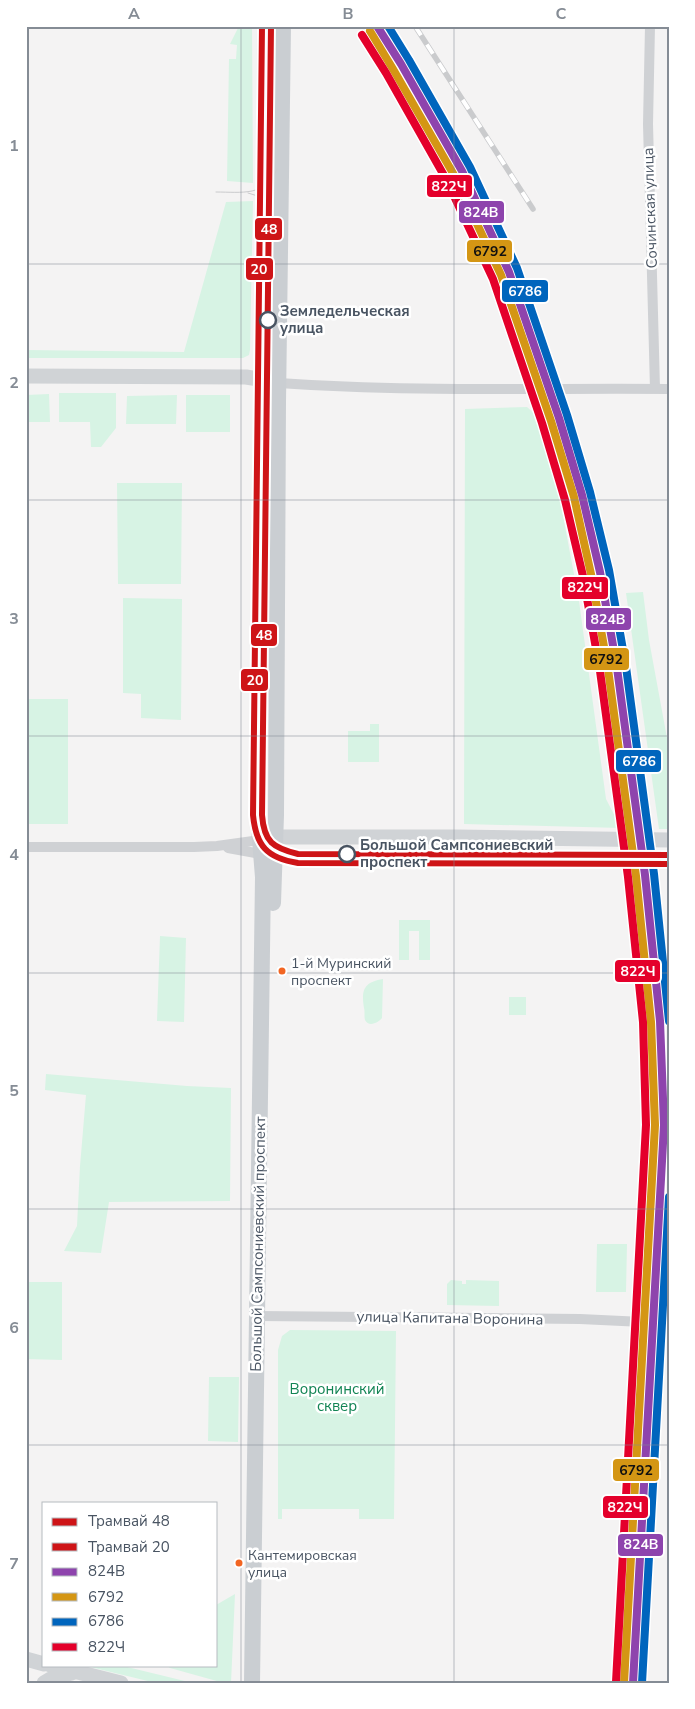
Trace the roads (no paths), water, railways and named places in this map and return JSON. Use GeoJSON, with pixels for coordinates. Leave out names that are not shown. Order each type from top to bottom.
{"type":"FeatureCollection","features":[{"type":"Feature","properties":{"kind":"main road","name":"Большой Сампсониевский проспект"},"geometry":{"type":"LineString","coordinates":[[252,1683],[268,847],[271,382],[265,26]]}},
{"type":"Feature","properties":{"kind":"main road","name":"Большой Сампсониевский проспект"},"geometry":{"type":"LineString","coordinates":[[271,382],[283,26]]}},
{"type":"Feature","properties":{"kind":"main road"},"geometry":{"type":"LineString","coordinates":[[26,376],[246,377],[271,382]]}},
{"type":"Feature","properties":{"kind":"main road"},"geometry":{"type":"LineString","coordinates":[[268,847],[456,837],[669,840]]}},
{"type":"Feature","properties":{"kind":"main road"},"geometry":{"type":"LineString","coordinates":[[268,847],[455,859],[669,858]]}},
{"type":"Feature","properties":{"kind":"main road","name":"Большой Сампсониевский проспект"},"geometry":{"type":"LineString","coordinates":[[260,1316],[260,1683]]}},
{"type":"Feature","properties":{"kind":"main road"},"geometry":{"type":"LineString","coordinates":[[26,1659],[42,1663]]}},
{"type":"Feature","properties":{"kind":"main road"},"geometry":{"type":"LineString","coordinates":[[54,1666],[121,1683]]}},
{"type":"Feature","properties":{"kind":"main road"},"geometry":{"type":"LineString","coordinates":[[44,1683],[54,1677],[79,1672]]}},
{"type":"Feature","properties":{"kind":"street","name":"Сочинская улица"},"geometry":{"type":"LineString","coordinates":[[650,26],[648,124],[655,389]]}},
{"type":"Feature","properties":{"kind":"street"},"geometry":{"type":"LineString","coordinates":[[271,382],[303,386],[669,389]]}},
{"type":"Feature","properties":{"kind":"street"},"geometry":{"type":"LineString","coordinates":[[26,847],[268,847]]}},
{"type":"Feature","properties":{"kind":"street","name":"улица Капитана Воронина"},"geometry":{"type":"LineString","coordinates":[[260,1316],[580,1319],[643,1322]]}},
{"type":"Feature","properties":{"kind":"tram line","name":"20"},"geometry":{"type":"LineString","coordinates":[[262,26],[253,815],[260,842],[265,849],[278,858],[298,863],[669,864]]}},
{"type":"Feature","properties":{"kind":"tram line","name":"48"},"geometry":{"type":"LineString","coordinates":[[271,26],[262,815],[265,832],[276,846],[298,854],[669,855]]}},
{"type":"Feature","properties":{"kind":"tram line"},"geometry":{"type":"LineString","coordinates":[[216,192],[244,192],[260,189],[272,178],[277,169]]}},
{"type":"Feature","properties":{"kind":"tram line"},"geometry":{"type":"LineString","coordinates":[[248,193],[261,197],[269,206]]}},
{"type":"Feature","properties":{"kind":"railway"},"geometry":{"type":"LineString","coordinates":[[415,26],[533,209]]}},
{"type":"Feature","properties":{"kind":"place","name":"Земледельческая улица"},"geometry":{"type":"Point","coordinates":[268,320]}},
{"type":"Feature","properties":{"kind":"place","name":"Большой Сампсониевский проспект"},"geometry":{"type":"Point","coordinates":[347,854]}},
{"type":"Feature","properties":{"kind":"place","name":"1-й Муринский проспект"},"geometry":{"type":"Point","coordinates":[282,971]}},
{"type":"Feature","properties":{"kind":"place","name":"Кантемировская улица"},"geometry":{"type":"Point","coordinates":[239,1563]}},
{"type":"Feature","properties":{"kind":"park label","name":"Воронинский сквер"},"geometry":{"type":"Point","coordinates":[337,1398]}}]}
